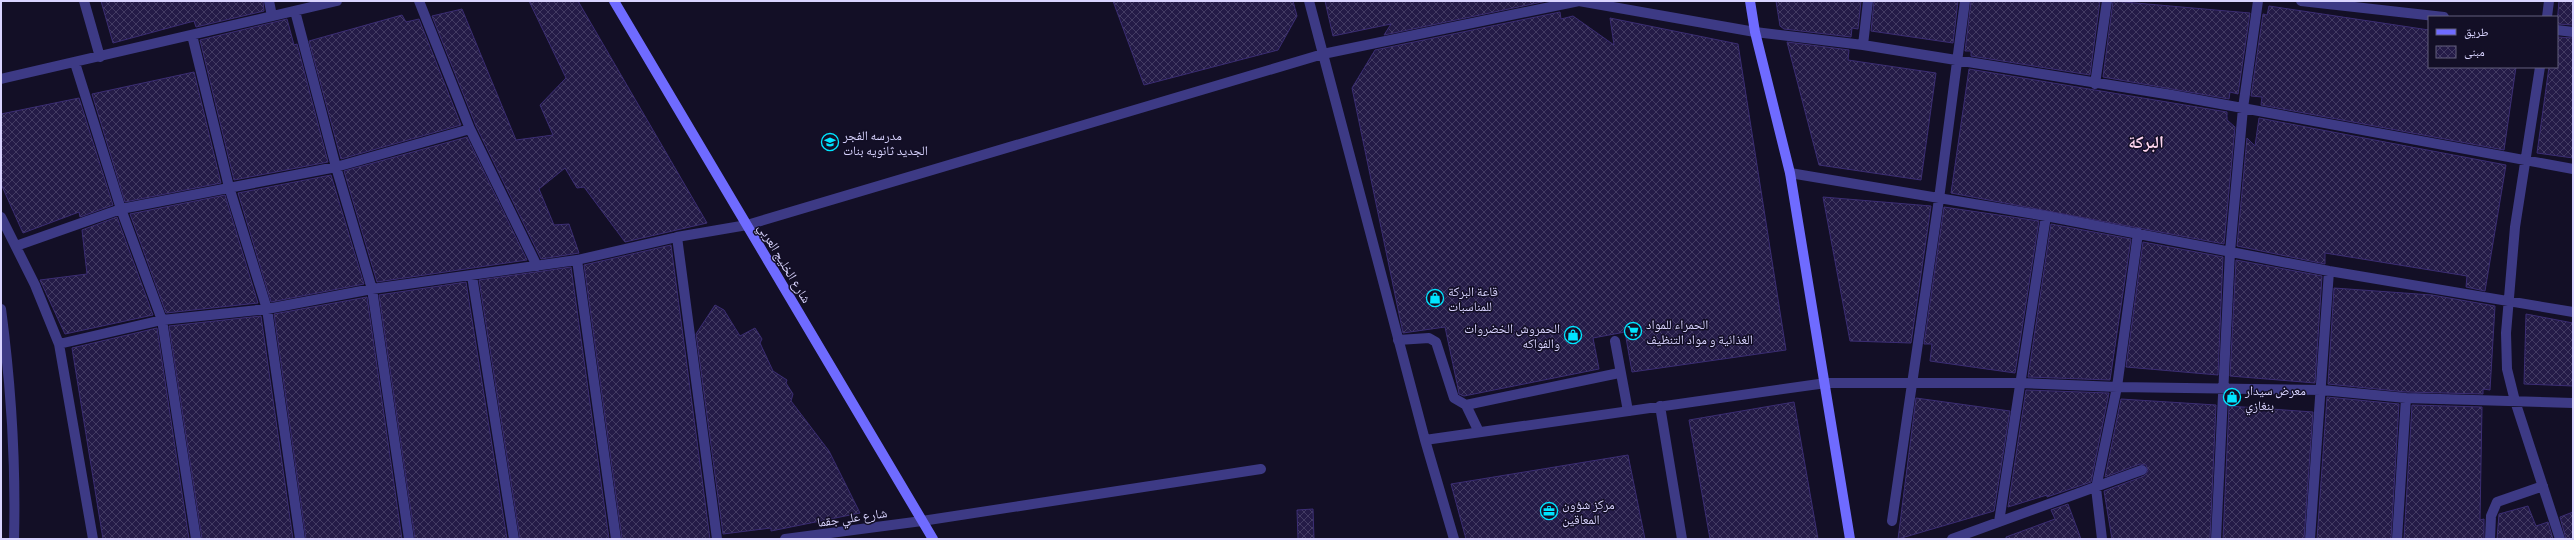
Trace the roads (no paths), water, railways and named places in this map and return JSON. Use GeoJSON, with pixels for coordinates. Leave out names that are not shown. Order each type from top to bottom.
{"type":"FeatureCollection","features":[{"type":"Feature","properties":{"kind":"main road","name":"شارع الخليج العربي"},"geometry":{"type":"LineString","coordinates":[[614,1],[933,539]]}},
{"type":"Feature","properties":{"kind":"main road"},"geometry":{"type":"LineString","coordinates":[[1750,1],[1755,32],[1790,173],[1826,382],[1850,539]]}},
{"type":"Feature","properties":{"kind":"street"},"geometry":{"type":"LineString","coordinates":[[84,1],[100,57]]}},
{"type":"Feature","properties":{"kind":"street"},"geometry":{"type":"LineString","coordinates":[[269,1],[272,16]]}},
{"type":"Feature","properties":{"kind":"street"},"geometry":{"type":"LineString","coordinates":[[1,79],[337,1]]}},
{"type":"Feature","properties":{"kind":"street"},"geometry":{"type":"LineString","coordinates":[[419,1],[470,129],[537,266]]}},
{"type":"Feature","properties":{"kind":"street"},"geometry":{"type":"LineString","coordinates":[[1309,1],[1398,340],[1454,539]]}},
{"type":"Feature","properties":{"kind":"street"},"geometry":{"type":"LineString","coordinates":[[60,344],[162,320],[267,309],[372,289],[577,260],[678,237],[747,225],[1323,54],[1579,1],[1755,32],[1863,45],[2244,108],[2526,162],[2573,169]]}},
{"type":"Feature","properties":{"kind":"street"},"geometry":{"type":"LineString","coordinates":[[1863,45],[1868,1]]}},
{"type":"Feature","properties":{"kind":"street"},"geometry":{"type":"LineString","coordinates":[[1892,521],[1939,199],[1965,1]]}},
{"type":"Feature","properties":{"kind":"street"},"geometry":{"type":"LineString","coordinates":[[2095,84],[2108,1]]}},
{"type":"Feature","properties":{"kind":"street"},"geometry":{"type":"LineString","coordinates":[[2216,539],[2230,252],[2244,108],[2258,1]]}},
{"type":"Feature","properties":{"kind":"street"},"geometry":{"type":"LineString","coordinates":[[2301,1],[2435,16]]}},
{"type":"Feature","properties":{"kind":"street"},"geometry":{"type":"LineString","coordinates":[[2547,16],[2549,1]]}},
{"type":"Feature","properties":{"kind":"street"},"geometry":{"type":"LineString","coordinates":[[295,10],[336,167],[372,289],[409,539]]}},
{"type":"Feature","properties":{"kind":"street"},"geometry":{"type":"LineString","coordinates":[[2558,30],[2573,32]]}},
{"type":"Feature","properties":{"kind":"street"},"geometry":{"type":"LineString","coordinates":[[192,35],[229,187],[267,309],[300,539]]}},
{"type":"Feature","properties":{"kind":"street"},"geometry":{"type":"LineString","coordinates":[[75,63],[121,209],[162,320],[196,539]]}},
{"type":"Feature","properties":{"kind":"street"},"geometry":{"type":"LineString","coordinates":[[2540,68],[2507,300],[2507,370],[2560,539]]}},
{"type":"Feature","properties":{"kind":"street"},"geometry":{"type":"LineString","coordinates":[[16,246],[121,209],[336,167],[470,129]]}},
{"type":"Feature","properties":{"kind":"street"},"geometry":{"type":"LineString","coordinates":[[1790,173],[2046,216],[2329,272],[2573,312]]}},
{"type":"Feature","properties":{"kind":"street"},"geometry":{"type":"LineString","coordinates":[[1999,522],[2046,216]]}},
{"type":"Feature","properties":{"kind":"street"},"geometry":{"type":"LineString","coordinates":[[1,217],[16,246],[60,344],[93,539]]}},
{"type":"Feature","properties":{"kind":"street"},"geometry":{"type":"LineString","coordinates":[[2102,539],[2096,488],[2117,387],[2138,233]]}},
{"type":"Feature","properties":{"kind":"street"},"geometry":{"type":"LineString","coordinates":[[678,237],[717,539]]}},
{"type":"Feature","properties":{"kind":"street"},"geometry":{"type":"LineString","coordinates":[[577,260],[616,539]]}},
{"type":"Feature","properties":{"kind":"street"},"geometry":{"type":"LineString","coordinates":[[2310,539],[2322,390],[2329,272]]}},
{"type":"Feature","properties":{"kind":"street"},"geometry":{"type":"LineString","coordinates":[[472,276],[514,539]]}},
{"type":"Feature","properties":{"kind":"street"},"geometry":{"type":"LineString","coordinates":[[1,309],[7,351],[16,479],[14,539]]}},
{"type":"Feature","properties":{"kind":"street"},"geometry":{"type":"LineString","coordinates":[[1398,340],[1429,338],[1436,342],[1454,398],[1466,405],[1479,432]]}},
{"type":"Feature","properties":{"kind":"street"},"geometry":{"type":"LineString","coordinates":[[1615,341],[1628,410]]}},
{"type":"Feature","properties":{"kind":"street"},"geometry":{"type":"LineString","coordinates":[[1466,405],[1620,374]]}},
{"type":"Feature","properties":{"kind":"street"},"geometry":{"type":"LineString","coordinates":[[1425,440],[1826,382],[2020,383],[2117,387],[2322,390],[2406,398],[2573,402]]}},
{"type":"Feature","properties":{"kind":"street"},"geometry":{"type":"LineString","coordinates":[[2397,539],[2406,398]]}},
{"type":"Feature","properties":{"kind":"street"},"geometry":{"type":"LineString","coordinates":[[1660,406],[1682,539]]}},
{"type":"Feature","properties":{"kind":"street","name":"شارع علي جقما"},"geometry":{"type":"LineString","coordinates":[[785,539],[922,521],[1261,469]]}},
{"type":"Feature","properties":{"kind":"street"},"geometry":{"type":"LineString","coordinates":[[1952,539],[2096,488],[2142,470]]}},
{"type":"Feature","properties":{"kind":"street"},"geometry":{"type":"LineString","coordinates":[[2490,539],[2490,516],[2497,502],[2543,486]]}},
{"type":"Feature","properties":{"kind":"place","name":"مدرسه الفجر الجديد ثانويه بنات"},"geometry":{"type":"Point","coordinates":[830,142]}},
{"type":"Feature","properties":{"kind":"place","name":"قاعة البركة للمناسبات"},"geometry":{"type":"Point","coordinates":[1435,298]}},
{"type":"Feature","properties":{"kind":"place","name":"الحمراء للمواد الغذائية و مواد التنظيف"},"geometry":{"type":"Point","coordinates":[1633,331]}},
{"type":"Feature","properties":{"kind":"place","name":"الحمروش الخضروات والفواكه"},"geometry":{"type":"Point","coordinates":[1573,335]}},
{"type":"Feature","properties":{"kind":"place","name":"معرض سيدار بنغازي"},"geometry":{"type":"Point","coordinates":[2232,397]}},
{"type":"Feature","properties":{"kind":"place","name":"مركز شؤون المعاقين"},"geometry":{"type":"Point","coordinates":[1549,511]}},
{"type":"Feature","properties":{"kind":"district","name":"البركة"},"geometry":{"type":"Point","coordinates":[2146,142]}}]}
